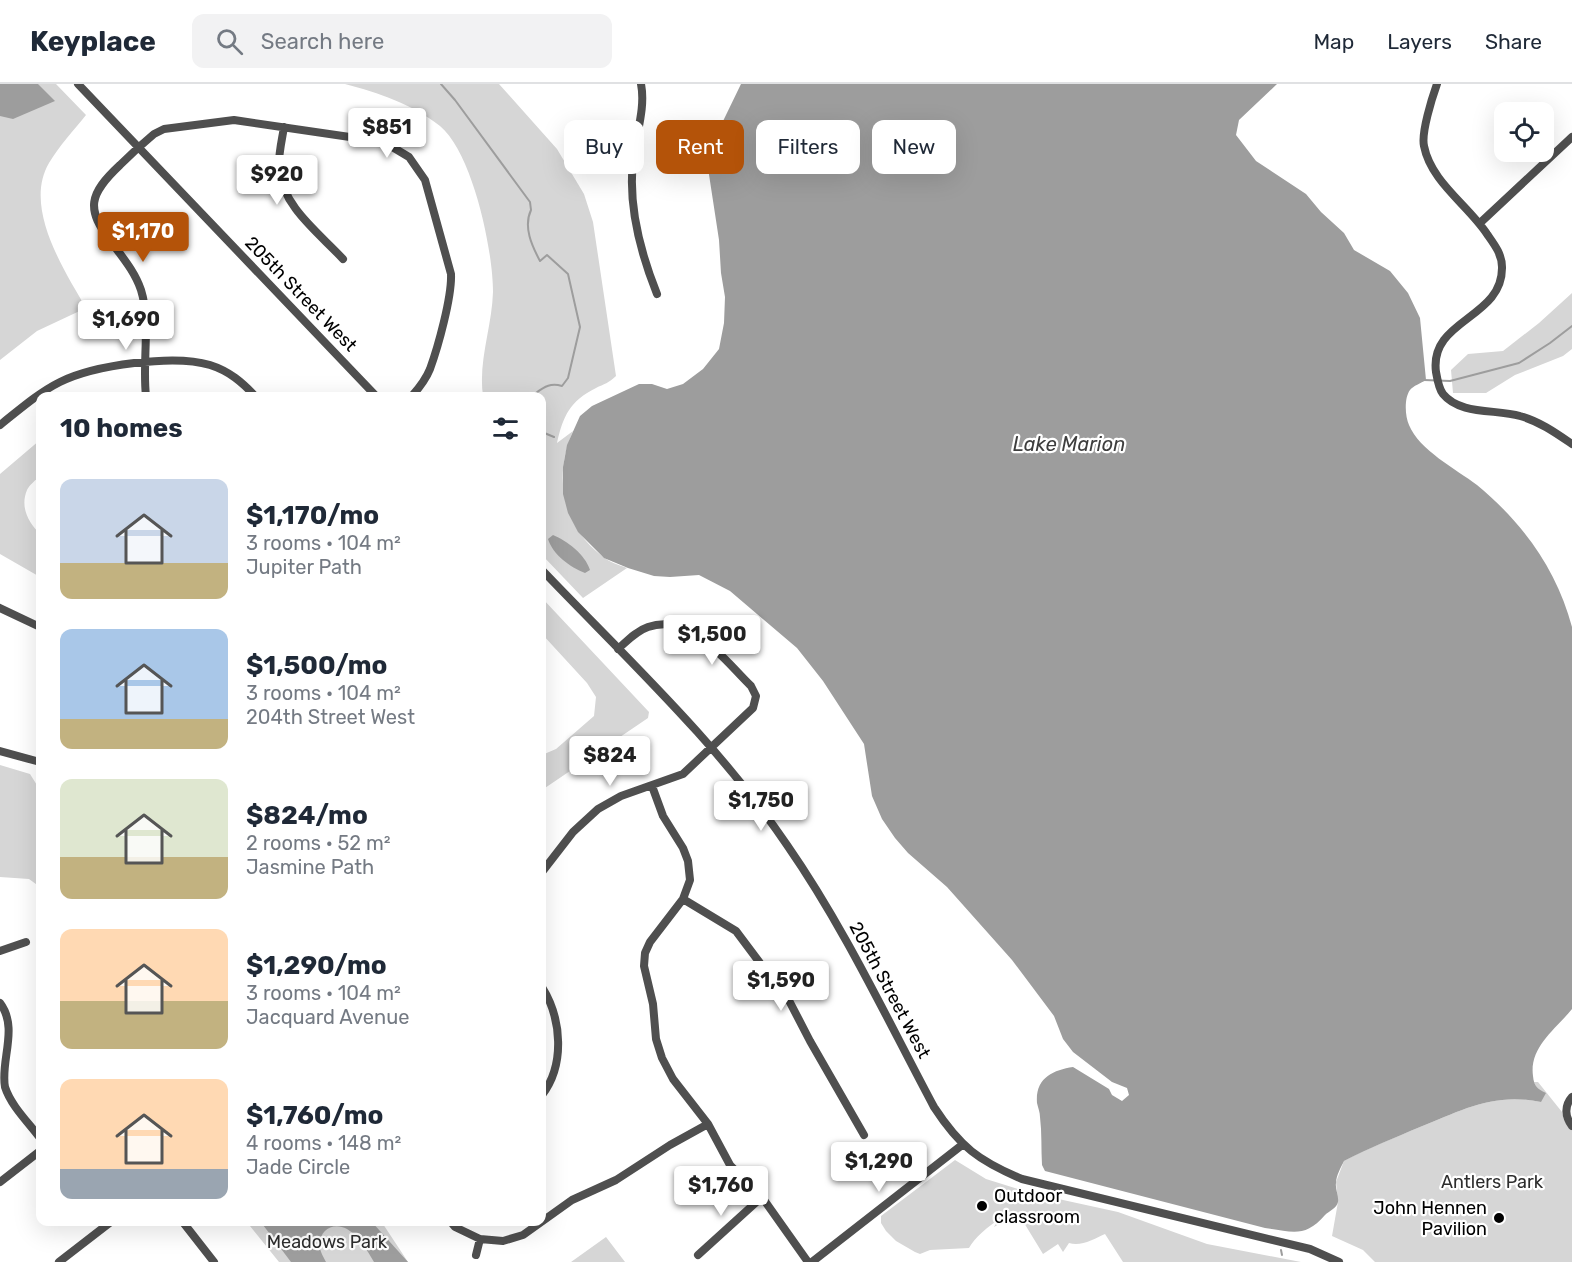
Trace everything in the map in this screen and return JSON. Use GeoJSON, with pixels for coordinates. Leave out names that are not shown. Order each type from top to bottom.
{"type":"FeatureCollection","features":[{"type":"Feature","properties":{"kind":"street","name":"205th Street West"},"geometry":{"type":"LineString","coordinates":[[78,84],[372,392]]}},
{"type":"Feature","properties":{"kind":"street"},"geometry":{"type":"LineString","coordinates":[[642,84],[633,162],[632,194],[646,263],[657,294]]}},
{"type":"Feature","properties":{"kind":"street"},"geometry":{"type":"LineString","coordinates":[[1437,84],[1430,104],[1423,145],[1434,171],[1480,223],[1498,250],[1502,266],[1500,282],[1486,305],[1454,329],[1440,345],[1435,357],[1442,393],[1458,406],[1522,416],[1572,444]]}},
{"type":"Feature","properties":{"kind":"street"},"geometry":{"type":"LineString","coordinates":[[146,392],[145,316],[141,289],[135,275],[98,224],[94,211],[95,198],[100,185],[138,147],[164,129],[234,120],[384,142],[409,157],[425,180],[451,274],[451,288],[430,370],[416,392]]}},
{"type":"Feature","properties":{"kind":"street"},"geometry":{"type":"LineString","coordinates":[[284,127],[279,167],[284,192],[294,208],[342,259]]}},
{"type":"Feature","properties":{"kind":"street"},"geometry":{"type":"LineString","coordinates":[[1480,223],[1572,137]]}},
{"type":"Feature","properties":{"kind":"street"},"geometry":{"type":"LineString","coordinates":[[44,392],[68,378],[104,368],[144,363],[187,362],[211,365],[233,376],[251,392]]}},
{"type":"Feature","properties":{"kind":"street"},"geometry":{"type":"LineString","coordinates":[[0,425],[36,398]]}},
{"type":"Feature","properties":{"kind":"street","name":"205th Street West"},"geometry":{"type":"LineString","coordinates":[[546,574],[712,748],[763,812],[818,892],[853,953],[934,1107],[962,1144],[991,1166],[1022,1179],[1310,1249],[1339,1262]]}},
{"type":"Feature","properties":{"kind":"street"},"geometry":{"type":"LineString","coordinates":[[0,608],[36,625]]}},
{"type":"Feature","properties":{"kind":"street"},"geometry":{"type":"LineString","coordinates":[[546,867],[573,832],[598,809],[621,796],[683,774],[753,708],[756,696],[751,686],[700,636],[680,626],[663,624],[647,627],[634,634],[618,649]]}},
{"type":"Feature","properties":{"kind":"street"},"geometry":{"type":"LineString","coordinates":[[0,751],[36,761]]}},
{"type":"Feature","properties":{"kind":"street"},"geometry":{"type":"LineString","coordinates":[[652,786],[663,816],[683,848],[688,861],[690,880],[683,899],[650,942],[645,953],[644,966],[653,1004],[656,1040],[662,1059],[672,1079],[708,1124],[730,1165],[762,1197],[808,1262]]}},
{"type":"Feature","properties":{"kind":"street"},"geometry":{"type":"LineString","coordinates":[[683,899],[736,931],[782,987],[864,1135]]}},
{"type":"Feature","properties":{"kind":"street"},"geometry":{"type":"LineString","coordinates":[[0,951],[26,942]]}},
{"type":"Feature","properties":{"kind":"street"},"geometry":{"type":"LineString","coordinates":[[546,994],[558,1034],[558,1053],[554,1073],[546,1088]]}},
{"type":"Feature","properties":{"kind":"street"},"geometry":{"type":"LineString","coordinates":[[0,1003],[4,1008],[9,1032],[5,1086],[16,1106],[36,1132]]}},
{"type":"Feature","properties":{"kind":"street"},"geometry":{"type":"LineString","coordinates":[[1570,1124],[1566,1114],[1567,1102],[1572,1097]]}},
{"type":"Feature","properties":{"kind":"street"},"geometry":{"type":"LineString","coordinates":[[546,1219],[572,1200],[616,1180],[670,1145],[708,1124]]}},
{"type":"Feature","properties":{"kind":"street"},"geometry":{"type":"LineString","coordinates":[[812,1262],[962,1144]]}},
{"type":"Feature","properties":{"kind":"street"},"geometry":{"type":"LineString","coordinates":[[0,1182],[36,1154]]}},
{"type":"Feature","properties":{"kind":"street"},"geometry":{"type":"LineString","coordinates":[[698,1256],[762,1197]]}},
{"type":"Feature","properties":{"kind":"street"},"geometry":{"type":"LineString","coordinates":[[59,1262],[103,1226]]}},
{"type":"Feature","properties":{"kind":"street"},"geometry":{"type":"LineString","coordinates":[[186,1226],[214,1262]]}},
{"type":"Feature","properties":{"kind":"street"},"geometry":{"type":"LineString","coordinates":[[454,1226],[480,1239],[503,1241],[523,1235],[536,1226]]}},
{"type":"Feature","properties":{"kind":"street"},"geometry":{"type":"LineString","coordinates":[[477,1254],[480,1239]]}},
{"type":"Feature","properties":{"kind":"green space"},"geometry":{"type":"Polygon","coordinates":[[[0,84],[56,84],[86,115],[49,163],[42,180],[41,199],[43,218],[50,238],[67,276],[86,308],[37,331],[0,360],[0,84]]]}},
{"type":"Feature","properties":{"kind":"green space"},"geometry":{"type":"Polygon","coordinates":[[[345,84],[499,84],[557,149],[564,161],[564,174],[572,174],[584,194],[593,222],[616,376],[587,393],[574,404],[565,417],[557,443],[573,431],[563,466],[563,483],[570,515],[578,530],[588,544],[602,556],[627,568],[583,598],[546,559],[546,392],[483,392],[482,370],[493,292],[485,228],[471,180],[452,139],[440,126],[418,111],[395,100],[345,84]]]}},
{"type":"Feature","properties":{"kind":"green space"},"geometry":{"type":"Polygon","coordinates":[[[1572,293],[1572,349],[1563,356],[1515,375],[1486,393],[1453,393],[1451,370],[1468,354],[1503,351],[1572,293]]]}},
{"type":"Feature","properties":{"kind":"green space"},"geometry":{"type":"Polygon","coordinates":[[[36,443],[36,480],[28,488],[24,502],[26,514],[36,529],[36,575],[0,554],[0,474],[36,443]]]}},
{"type":"Feature","properties":{"kind":"green space"},"geometry":{"type":"Polygon","coordinates":[[[546,602],[649,712],[648,718],[546,787],[546,753],[556,749],[594,716],[596,697],[587,683],[546,638],[546,602]]]}},
{"type":"Feature","properties":{"kind":"green space"},"geometry":{"type":"Polygon","coordinates":[[[0,765],[30,774],[36,784],[36,884],[29,879],[0,877],[0,765]]]}},
{"type":"Feature","properties":{"kind":"green space","name":"Antlers Park"},"geometry":{"type":"Polygon","coordinates":[[[1534,1082],[1538,1082],[1562,1112],[1564,1120],[1572,1131],[1572,1262],[1375,1262],[1363,1250],[1332,1236],[1338,1202],[1336,1182],[1344,1161],[1391,1139],[1479,1104],[1508,1099],[1541,1102],[1534,1082]]]}},
{"type":"Feature","properties":{"kind":"green space"},"geometry":{"type":"Polygon","coordinates":[[[955,1160],[986,1179],[1031,1193],[1118,1212],[1207,1244],[1301,1262],[1123,1262],[1105,1234],[1083,1243],[1069,1243],[1063,1252],[1058,1244],[1043,1254],[1018,1213],[994,1227],[998,1220],[978,1236],[969,1248],[930,1250],[920,1254],[915,1252],[896,1241],[886,1231],[881,1223],[881,1216],[955,1160]]]}},
{"type":"Feature","properties":{"kind":"green space","name":"Meadows Park"},"geometry":{"type":"Polygon","coordinates":[[[250,1226],[384,1226],[408,1262],[279,1262],[250,1226]]]}},
{"type":"Feature","properties":{"kind":"green space"},"geometry":{"type":"Polygon","coordinates":[[[606,1237],[625,1262],[571,1262],[606,1237]]]}},
{"type":"Feature","properties":{"kind":"water"},"geometry":{"type":"Polygon","coordinates":[[[0,84],[38,84],[55,101],[13,119],[0,116],[0,84]]]}},
{"type":"Feature","properties":{"kind":"water","name":"Lake Marion"},"geometry":{"type":"Polygon","coordinates":[[[741,84],[1277,84],[1239,120],[1236,135],[1256,161],[1306,194],[1321,212],[1344,233],[1354,250],[1390,271],[1408,293],[1420,318],[1426,380],[1413,387],[1408,393],[1406,407],[1409,425],[1429,451],[1477,485],[1509,515],[1523,532],[1536,549],[1557,586],[1572,627],[1572,1009],[1545,1039],[1535,1056],[1534,1082],[1546,1093],[1541,1102],[1508,1099],[1479,1104],[1372,1147],[1344,1161],[1336,1180],[1338,1200],[1336,1206],[1311,1227],[1298,1232],[1265,1228],[1045,1171],[1042,1165],[1041,1123],[1037,1103],[1037,1094],[1042,1081],[1052,1073],[1073,1067],[1109,1089],[1112,1095],[1122,1101],[1129,1095],[1127,1088],[1112,1082],[1073,1052],[1063,1039],[1054,1016],[1012,960],[947,887],[908,853],[895,838],[882,819],[872,796],[864,744],[823,681],[797,648],[730,591],[699,575],[654,576],[604,558],[578,532],[568,513],[563,494],[563,467],[567,445],[580,416],[592,406],[639,384],[652,384],[667,389],[683,384],[703,369],[719,349],[724,323],[725,297],[709,174],[744,174],[744,120],[724,120],[741,84]]]}},
{"type":"Feature","properties":{"kind":"water"},"geometry":{"type":"Polygon","coordinates":[[[553,535],[575,549],[588,564],[590,570],[585,573],[563,560],[550,545],[548,539],[553,535]]]}},
{"type":"Feature","properties":{"kind":"water"},"geometry":{"type":"Polygon","coordinates":[[[264,1226],[337,1226],[329,1228],[322,1234],[320,1248],[326,1262],[291,1262],[264,1226]]]}},
{"type":"Feature","properties":{"kind":"water"},"geometry":{"type":"Polygon","coordinates":[[[337,1226],[376,1226],[408,1262],[374,1262],[355,1235],[337,1226]]]}},
{"type":"Feature","properties":{"kind":"waterway"},"geometry":{"type":"LineString","coordinates":[[441,84],[530,202],[528,230],[540,261],[547,255],[568,274],[580,327],[568,378],[562,386],[548,386],[538,392]]}},
{"type":"Feature","properties":{"kind":"waterway"},"geometry":{"type":"LineString","coordinates":[[1424,380],[1450,381],[1519,363],[1572,326]]}},
{"type":"Feature","properties":{"kind":"waterway"},"geometry":{"type":"LineString","coordinates":[[546,434],[554,437]]}},
{"type":"Feature","properties":{"kind":"waterway"},"geometry":{"type":"LineString","coordinates":[[1281,1250],[1282,1255]]}},
{"type":"Feature","properties":{"kind":"place","name":"Outdoor classroom"},"geometry":{"type":"Point","coordinates":[982,1206]}},
{"type":"Feature","properties":{"kind":"place","name":"John Hennen Pavilion"},"geometry":{"type":"Point","coordinates":[1499,1218]}}]}
